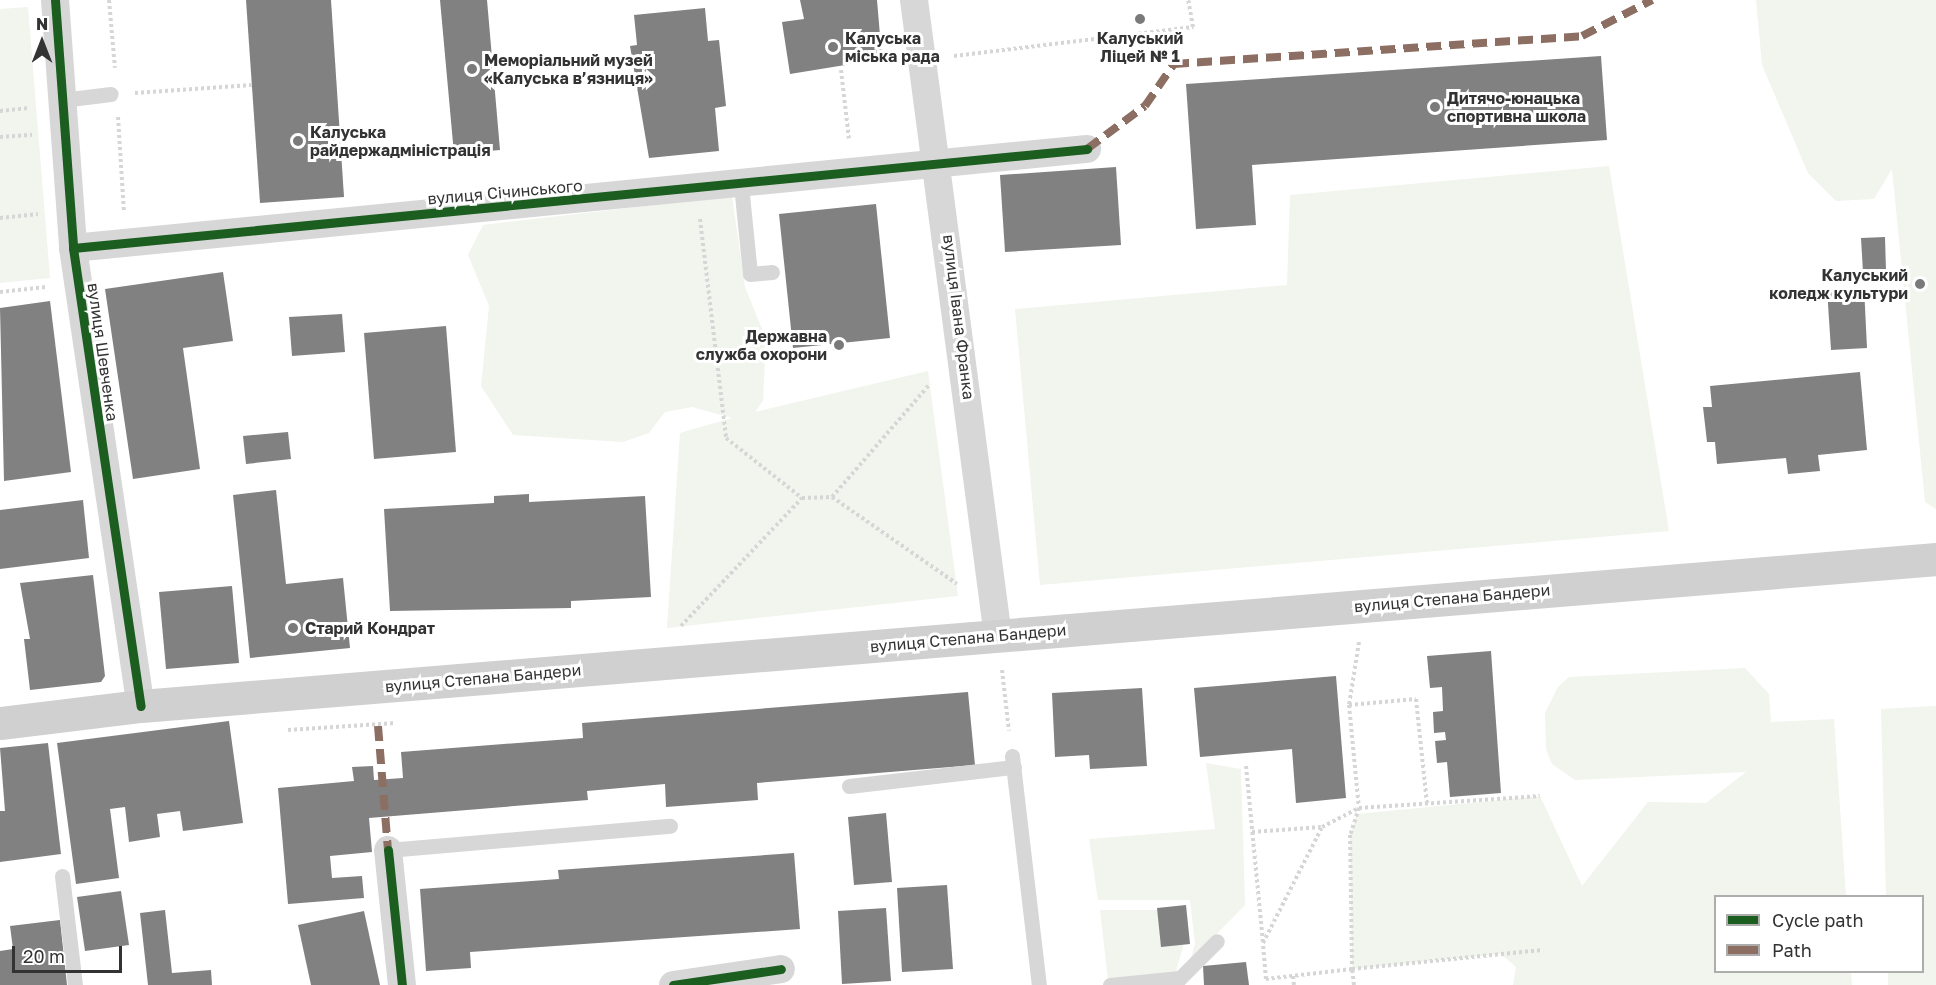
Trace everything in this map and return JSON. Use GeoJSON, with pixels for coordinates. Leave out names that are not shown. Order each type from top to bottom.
{"type":"FeatureCollection","features":[{"type":"Feature","properties":{"kind":"main road","name":"вулиця Степана Бандери"},"geometry":{"type":"LineString","coordinates":[[0,723],[141,706],[1000,650],[1936,558]]}},
{"type":"Feature","properties":{"kind":"street","name":"вулиця Шевченка"},"geometry":{"type":"LineString","coordinates":[[55,0],[73,248],[141,706]]}},
{"type":"Feature","properties":{"kind":"street","name":"вулиця Івана Франка"},"geometry":{"type":"LineString","coordinates":[[914,0],[940,164],[1000,650]]}},
{"type":"Feature","properties":{"kind":"street","name":"вулиця Січинського"},"geometry":{"type":"LineString","coordinates":[[73,248],[741,185],[1087,149]]}},
{"type":"Feature","properties":{"kind":"street"},"geometry":{"type":"LineString","coordinates":[[388,850],[402,985]]}},
{"type":"Feature","properties":{"kind":"street"},"geometry":{"type":"LineString","coordinates":[[673,985],[781,969]]}},
{"type":"Feature","properties":{"kind":"lane"},"geometry":{"type":"LineString","coordinates":[[62,100],[111,94]]}},
{"type":"Feature","properties":{"kind":"lane"},"geometry":{"type":"LineString","coordinates":[[741,185],[750,274],[772,272]]}},
{"type":"Feature","properties":{"kind":"lane"},"geometry":{"type":"LineString","coordinates":[[849,786],[1013,761],[1040,985]]}},
{"type":"Feature","properties":{"kind":"lane"},"geometry":{"type":"LineString","coordinates":[[388,850],[670,826]]}},
{"type":"Feature","properties":{"kind":"lane"},"geometry":{"type":"LineString","coordinates":[[62,876],[75,985]]}},
{"type":"Feature","properties":{"kind":"lane"},"geometry":{"type":"LineString","coordinates":[[1110,985],[1180,978],[1217,941]]}},
{"type":"Feature","properties":{"kind":"path"},"geometry":{"type":"LineString","coordinates":[[945,57],[1193,27],[1188,0]]}},
{"type":"Feature","properties":{"kind":"path"},"geometry":{"type":"LineString","coordinates":[[841,70],[850,144]]}},
{"type":"Feature","properties":{"kind":"path"},"geometry":{"type":"LineString","coordinates":[[111,94],[252,85]]}},
{"type":"Feature","properties":{"kind":"path"},"geometry":{"type":"LineString","coordinates":[[0,111],[34,107]]}},
{"type":"Feature","properties":{"kind":"path"},"geometry":{"type":"LineString","coordinates":[[0,138],[36,134]]}},
{"type":"Feature","properties":{"kind":"path"},"geometry":{"type":"LineString","coordinates":[[699,207],[726,438],[802,498],[832,497],[968,591]]}},
{"type":"Feature","properties":{"kind":"path"},"geometry":{"type":"LineString","coordinates":[[0,218],[43,214]]}},
{"type":"Feature","properties":{"kind":"path"},"geometry":{"type":"LineString","coordinates":[[0,292],[59,286]]}},
{"type":"Feature","properties":{"kind":"path"},"geometry":{"type":"LineString","coordinates":[[832,497],[933,381]]}},
{"type":"Feature","properties":{"kind":"path"},"geometry":{"type":"LineString","coordinates":[[676,631],[802,498]]}},
{"type":"Feature","properties":{"kind":"path"},"geometry":{"type":"LineString","coordinates":[[1354,985],[1350,835],[1359,808],[1349,705],[1360,659],[1358,636]]}},
{"type":"Feature","properties":{"kind":"path"},"geometry":{"type":"LineString","coordinates":[[1000,650],[1013,761]]}},
{"type":"Feature","properties":{"kind":"path"},"geometry":{"type":"LineString","coordinates":[[1349,705],[1416,699],[1427,803]]}},
{"type":"Feature","properties":{"kind":"path"},"geometry":{"type":"LineString","coordinates":[[1246,766],[1266,979],[1543,950]]}},
{"type":"Feature","properties":{"kind":"path"},"geometry":{"type":"LineString","coordinates":[[1252,832],[1322,827],[1359,808],[1540,796]]}},
{"type":"Feature","properties":{"kind":"path"},"geometry":{"type":"LineString","coordinates":[[1263,943],[1322,827]]}},
{"type":"Feature","properties":{"kind":"path"},"geometry":{"type":"LineString","coordinates":[[1293,976],[1294,985]]}},
{"type":"Feature","properties":{"kind":"shaded area"},"geometry":{"type":"Polygon","coordinates":[[[1756,0],[1936,0],[1936,509],[1925,502],[1892,169],[1874,199],[1836,201],[1808,173],[1762,65],[1756,0]]]}},
{"type":"Feature","properties":{"kind":"shaded area"},"geometry":{"type":"Polygon","coordinates":[[[28,7],[50,278],[0,283],[0,9],[28,7]]]}},
{"type":"Feature","properties":{"kind":"shaded area"},"geometry":{"type":"Polygon","coordinates":[[[1609,166],[1669,531],[1040,585],[1015,309],[1287,285],[1290,195],[1609,166]]]}},
{"type":"Feature","properties":{"kind":"shaded area"},"geometry":{"type":"Polygon","coordinates":[[[732,196],[745,287],[766,339],[763,401],[755,412],[928,371],[958,596],[667,628],[680,433],[732,418],[692,407],[665,412],[649,433],[623,442],[513,435],[481,386],[489,306],[468,255],[483,225],[732,196]]]}},
{"type":"Feature","properties":{"kind":"shaded area"},"geometry":{"type":"Polygon","coordinates":[[[1745,668],[1769,694],[1771,722],[1834,719],[1846,895],[1714,895],[1714,973],[1851,973],[1852,985],[1513,985],[1516,967],[1501,954],[1352,969],[1350,835],[1357,814],[1540,796],[1582,886],[1648,802],[1706,803],[1746,772],[1575,780],[1552,764],[1546,749],[1545,713],[1558,687],[1569,677],[1745,668]]]}},
{"type":"Feature","properties":{"kind":"shaded area"},"geometry":{"type":"Polygon","coordinates":[[[1936,706],[1936,985],[1888,985],[1888,973],[1924,973],[1924,895],[1886,895],[1881,709],[1936,706]]]}},
{"type":"Feature","properties":{"kind":"shaded area"},"geometry":{"type":"Polygon","coordinates":[[[1206,763],[1241,769],[1245,905],[1190,961],[1195,944],[1190,900],[1098,900],[1089,839],[1215,829],[1206,763]]]}},
{"type":"Feature","properties":{"kind":"shaded area"},"geometry":{"type":"Polygon","coordinates":[[[1100,910],[1180,910],[1184,943],[1176,972],[1108,980],[1100,910]]]}},
{"type":"Feature","properties":{"kind":"building","name":"Калуська райдержадміністрація"},"geometry":{"type":"Polygon","coordinates":[[[246,0],[331,0],[344,197],[260,203],[246,0]]]}},
{"type":"Feature","properties":{"kind":"building"},"geometry":{"type":"Polygon","coordinates":[[[440,0],[487,0],[500,150],[454,154],[440,0]]]}},
{"type":"Feature","properties":{"kind":"building","name":"Калуська міська рада"},"geometry":{"type":"Polygon","coordinates":[[[800,0],[877,0],[882,59],[790,74],[782,22],[804,19],[800,0]]]}},
{"type":"Feature","properties":{"kind":"building"},"geometry":{"type":"Polygon","coordinates":[[[705,8],[708,41],[719,40],[726,106],[715,108],[719,151],[649,158],[630,46],[637,45],[634,15],[705,8]]]}},
{"type":"Feature","properties":{"kind":"building","name":"Дитячо-юнацька спортивна школа"},"geometry":{"type":"Polygon","coordinates":[[[1601,56],[1607,140],[1252,165],[1256,225],[1196,229],[1186,84],[1601,56]]]}},
{"type":"Feature","properties":{"kind":"building"},"geometry":{"type":"Polygon","coordinates":[[[1116,167],[1121,245],[1005,252],[1000,175],[1116,167]]]}},
{"type":"Feature","properties":{"kind":"building"},"geometry":{"type":"Polygon","coordinates":[[[876,204],[890,338],[793,348],[779,214],[876,204]]]}},
{"type":"Feature","properties":{"kind":"building"},"geometry":{"type":"Polygon","coordinates":[[[1885,237],[1886,271],[1863,272],[1861,238],[1885,237]]]}},
{"type":"Feature","properties":{"kind":"building"},"geometry":{"type":"Polygon","coordinates":[[[223,272],[233,341],[183,348],[200,469],[133,479],[105,289],[223,272]]]}},
{"type":"Feature","properties":{"kind":"building"},"geometry":{"type":"Polygon","coordinates":[[[1864,287],[1867,348],[1831,350],[1827,289],[1864,287]]]}},
{"type":"Feature","properties":{"kind":"building"},"geometry":{"type":"Polygon","coordinates":[[[50,301],[71,472],[4,481],[0,308],[50,301]]]}},
{"type":"Feature","properties":{"kind":"building"},"geometry":{"type":"Polygon","coordinates":[[[342,314],[345,352],[292,356],[289,317],[342,314]]]}},
{"type":"Feature","properties":{"kind":"building"},"geometry":{"type":"Polygon","coordinates":[[[446,326],[456,452],[374,459],[364,333],[446,326]]]}},
{"type":"Feature","properties":{"kind":"building"},"geometry":{"type":"Polygon","coordinates":[[[1860,372],[1867,450],[1818,455],[1820,471],[1788,474],[1786,458],[1717,464],[1715,442],[1707,442],[1703,407],[1712,407],[1710,386],[1860,372]]]}},
{"type":"Feature","properties":{"kind":"building"},"geometry":{"type":"Polygon","coordinates":[[[288,432],[291,459],[246,464],[243,436],[288,432]]]}},
{"type":"Feature","properties":{"kind":"building"},"geometry":{"type":"Polygon","coordinates":[[[276,490],[286,584],[343,578],[350,648],[250,658],[233,495],[276,490]]]}},
{"type":"Feature","properties":{"kind":"building"},"geometry":{"type":"Polygon","coordinates":[[[529,494],[529,502],[645,496],[651,597],[571,601],[571,608],[390,611],[384,509],[494,503],[494,496],[529,494]]]}},
{"type":"Feature","properties":{"kind":"building"},"geometry":{"type":"Polygon","coordinates":[[[83,500],[89,558],[0,569],[0,510],[83,500]]]}},
{"type":"Feature","properties":{"kind":"building"},"geometry":{"type":"Polygon","coordinates":[[[93,575],[105,676],[101,682],[30,690],[24,639],[30,639],[20,583],[93,575]]]}},
{"type":"Feature","properties":{"kind":"building"},"geometry":{"type":"Polygon","coordinates":[[[232,586],[239,663],[166,669],[159,592],[232,586]]]}},
{"type":"Feature","properties":{"kind":"building"},"geometry":{"type":"Polygon","coordinates":[[[1491,651],[1501,793],[1450,797],[1447,762],[1437,763],[1435,741],[1446,740],[1445,732],[1434,733],[1433,712],[1443,711],[1442,687],[1430,688],[1427,656],[1491,651]]]}},
{"type":"Feature","properties":{"kind":"building"},"geometry":{"type":"Polygon","coordinates":[[[1336,676],[1346,798],[1296,803],[1292,749],[1200,757],[1194,688],[1336,676]]]}},
{"type":"Feature","properties":{"kind":"building"},"geometry":{"type":"Polygon","coordinates":[[[1142,688],[1147,766],[1090,769],[1089,755],[1055,757],[1052,693],[1142,688]]]}},
{"type":"Feature","properties":{"kind":"building"},"geometry":{"type":"Polygon","coordinates":[[[968,692],[975,765],[757,783],[758,800],[666,807],[665,784],[587,791],[588,800],[369,818],[372,852],[330,856],[332,878],[362,876],[364,898],[288,904],[278,788],[354,781],[352,767],[373,766],[374,780],[403,778],[401,752],[583,738],[582,723],[968,692]]]}},
{"type":"Feature","properties":{"kind":"building"},"geometry":{"type":"Polygon","coordinates":[[[229,721],[243,823],[183,831],[180,811],[157,814],[160,837],[129,842],[125,807],[110,809],[119,878],[76,884],[57,743],[229,721]]]}},
{"type":"Feature","properties":{"kind":"building"},"geometry":{"type":"Polygon","coordinates":[[[48,743],[61,854],[0,862],[0,811],[5,811],[0,748],[48,743]]]}},
{"type":"Feature","properties":{"kind":"building"},"geometry":{"type":"Polygon","coordinates":[[[886,813],[892,882],[854,885],[848,817],[886,813]]]}},
{"type":"Feature","properties":{"kind":"building"},"geometry":{"type":"Polygon","coordinates":[[[794,853],[800,929],[470,952],[471,968],[426,971],[420,889],[559,879],[558,870],[794,853]]]}},
{"type":"Feature","properties":{"kind":"building"},"geometry":{"type":"Polygon","coordinates":[[[947,885],[953,969],[902,972],[897,888],[947,885]]]}},
{"type":"Feature","properties":{"kind":"building"},"geometry":{"type":"Polygon","coordinates":[[[121,891],[129,945],[85,951],[77,897],[121,891]]]}},
{"type":"Feature","properties":{"kind":"building"},"geometry":{"type":"Polygon","coordinates":[[[1186,905],[1190,944],[1161,947],[1157,908],[1186,905]]]}},
{"type":"Feature","properties":{"kind":"building"},"geometry":{"type":"Polygon","coordinates":[[[886,908],[891,981],[842,984],[838,911],[886,908]]]}},
{"type":"Feature","properties":{"kind":"building"},"geometry":{"type":"Polygon","coordinates":[[[165,910],[172,973],[211,970],[212,985],[148,985],[140,913],[165,910]]]}},
{"type":"Feature","properties":{"kind":"building"},"geometry":{"type":"Polygon","coordinates":[[[364,911],[380,985],[311,985],[298,925],[364,911]]]}},
{"type":"Feature","properties":{"kind":"building"},"geometry":{"type":"Polygon","coordinates":[[[60,920],[67,985],[0,985],[0,951],[13,949],[10,926],[60,920]]]}},
{"type":"Feature","properties":{"kind":"building"},"geometry":{"type":"Polygon","coordinates":[[[1246,962],[1249,985],[1204,985],[1203,966],[1246,962]]]}},
{"type":"Feature","properties":{"kind":"marked path"},"geometry":{"type":"LineString","coordinates":[[1087,149],[1145,106],[1174,64],[1582,36],[1652,0]]}},
{"type":"Feature","properties":{"kind":"marked path"},"geometry":{"type":"LineString","coordinates":[[378,726],[388,850]]}},
{"type":"Feature","properties":{"kind":"cycle path"},"geometry":{"type":"LineString","coordinates":[[55,0],[73,248],[141,706]]}},
{"type":"Feature","properties":{"kind":"cycle path"},"geometry":{"type":"LineString","coordinates":[[73,248],[1087,149]]}},
{"type":"Feature","properties":{"kind":"cycle path"},"geometry":{"type":"LineString","coordinates":[[388,850],[402,985]]}},
{"type":"Feature","properties":{"kind":"cycle path"},"geometry":{"type":"LineString","coordinates":[[673,985],[781,969]]}},
{"type":"Feature","properties":{"kind":"place","name":"Калуський Ліцей № 1"},"geometry":{"type":"Point","coordinates":[1140,19]}},
{"type":"Feature","properties":{"kind":"place","name":"Калуська міська рада"},"geometry":{"type":"Point","coordinates":[833,47]}},
{"type":"Feature","properties":{"kind":"place","name":"Меморіальний музей «Калуська в’язниця»"},"geometry":{"type":"Point","coordinates":[472,69]}},
{"type":"Feature","properties":{"kind":"place","name":"Дитячо-юнацька спортивна школа"},"geometry":{"type":"Point","coordinates":[1435,107]}},
{"type":"Feature","properties":{"kind":"place","name":"Калуська райдержадміністрація"},"geometry":{"type":"Point","coordinates":[298,141]}},
{"type":"Feature","properties":{"kind":"place","name":"Калуський коледж культури"},"geometry":{"type":"Point","coordinates":[1920,284]}},
{"type":"Feature","properties":{"kind":"place","name":"Державна служба охорони"},"geometry":{"type":"Point","coordinates":[839,345]}},
{"type":"Feature","properties":{"kind":"place","name":"Старий Кондрат"},"geometry":{"type":"Point","coordinates":[293,628]}}]}
